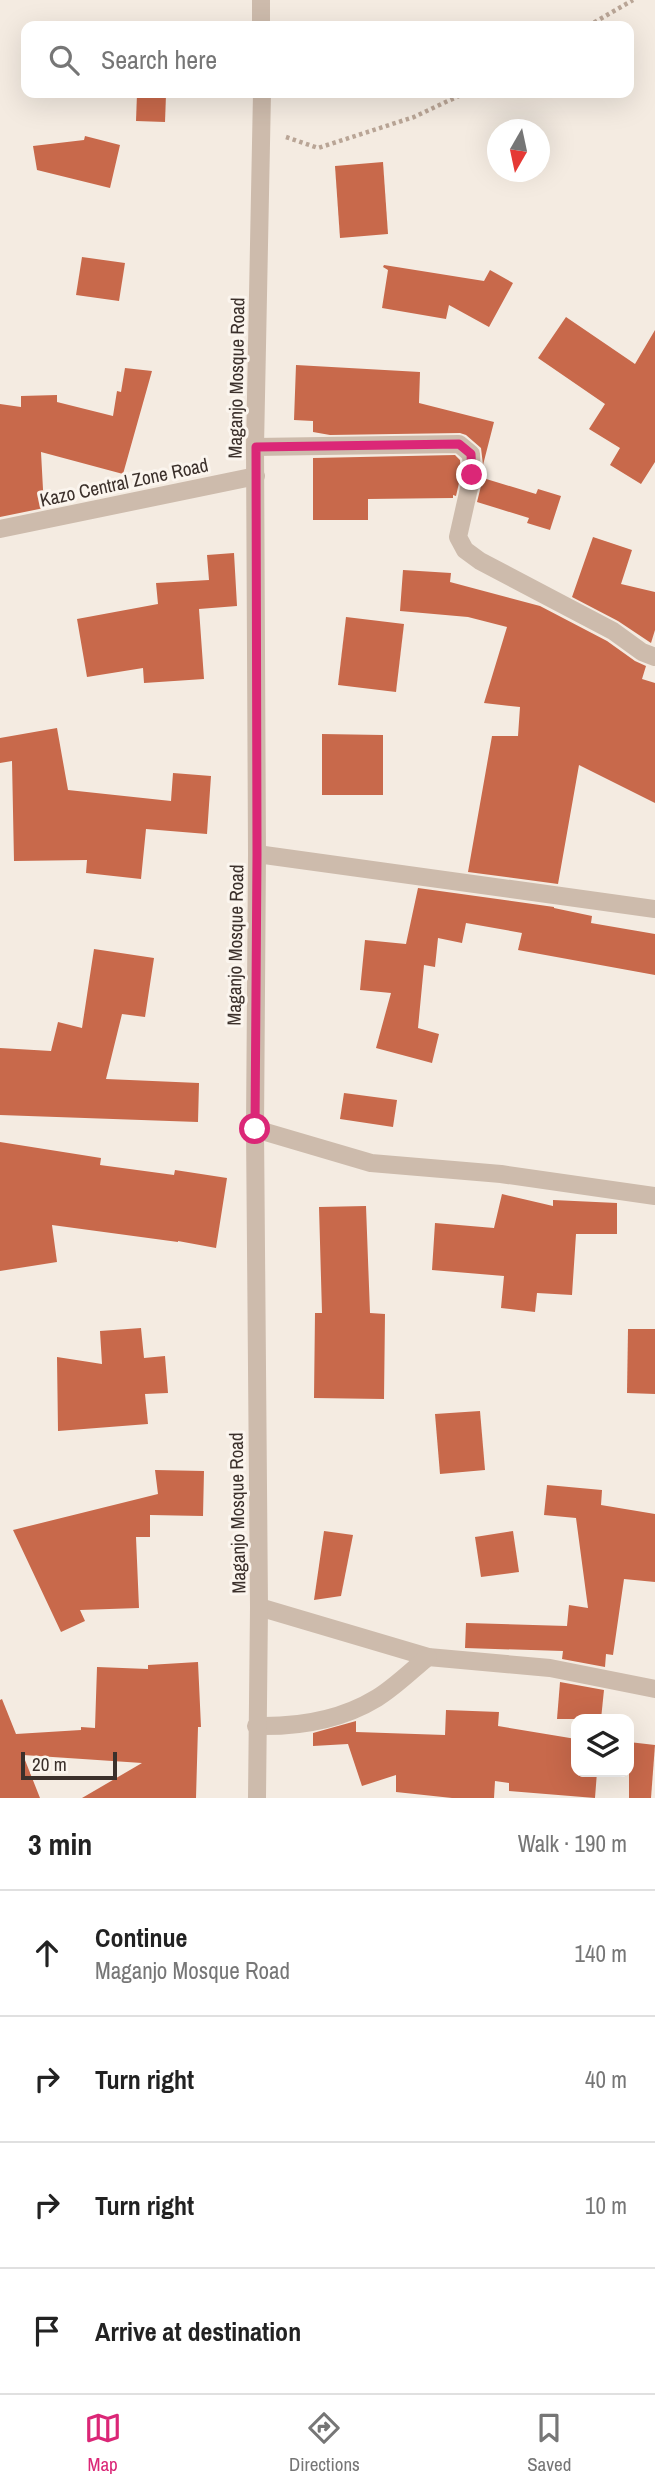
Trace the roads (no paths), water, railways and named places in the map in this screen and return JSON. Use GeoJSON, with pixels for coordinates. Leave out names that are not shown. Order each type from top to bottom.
{"type":"FeatureCollection","features":[{"type":"Feature","properties":{"kind":"street"},"geometry":{"type":"LineString","coordinates":[[261,0],[261,21]]}},
{"type":"Feature","properties":{"kind":"street","name":"Maganjo Mosque Road"},"geometry":{"type":"LineString","coordinates":[[257,1798],[259,1607],[255,1129],[256,447],[262,98]]}},
{"type":"Feature","properties":{"kind":"street"},"geometry":{"type":"LineString","coordinates":[[256,447],[459,444],[471,454],[472,475],[458,537],[465,550],[480,561],[612,631],[642,652],[655,657]]}},
{"type":"Feature","properties":{"kind":"street","name":"Kazo Central Zone Road"},"geometry":{"type":"LineString","coordinates":[[0,529],[256,476]]}},
{"type":"Feature","properties":{"kind":"street"},"geometry":{"type":"LineString","coordinates":[[257,854],[655,909]]}},
{"type":"Feature","properties":{"kind":"street"},"geometry":{"type":"LineString","coordinates":[[255,1129],[372,1163],[501,1174],[655,1196]]}},
{"type":"Feature","properties":{"kind":"street"},"geometry":{"type":"LineString","coordinates":[[259,1607],[428,1657],[551,1668],[655,1689]]}},
{"type":"Feature","properties":{"kind":"street"},"geometry":{"type":"LineString","coordinates":[[256,1726],[293,1727],[344,1714],[378,1698],[428,1657]]}}]}
